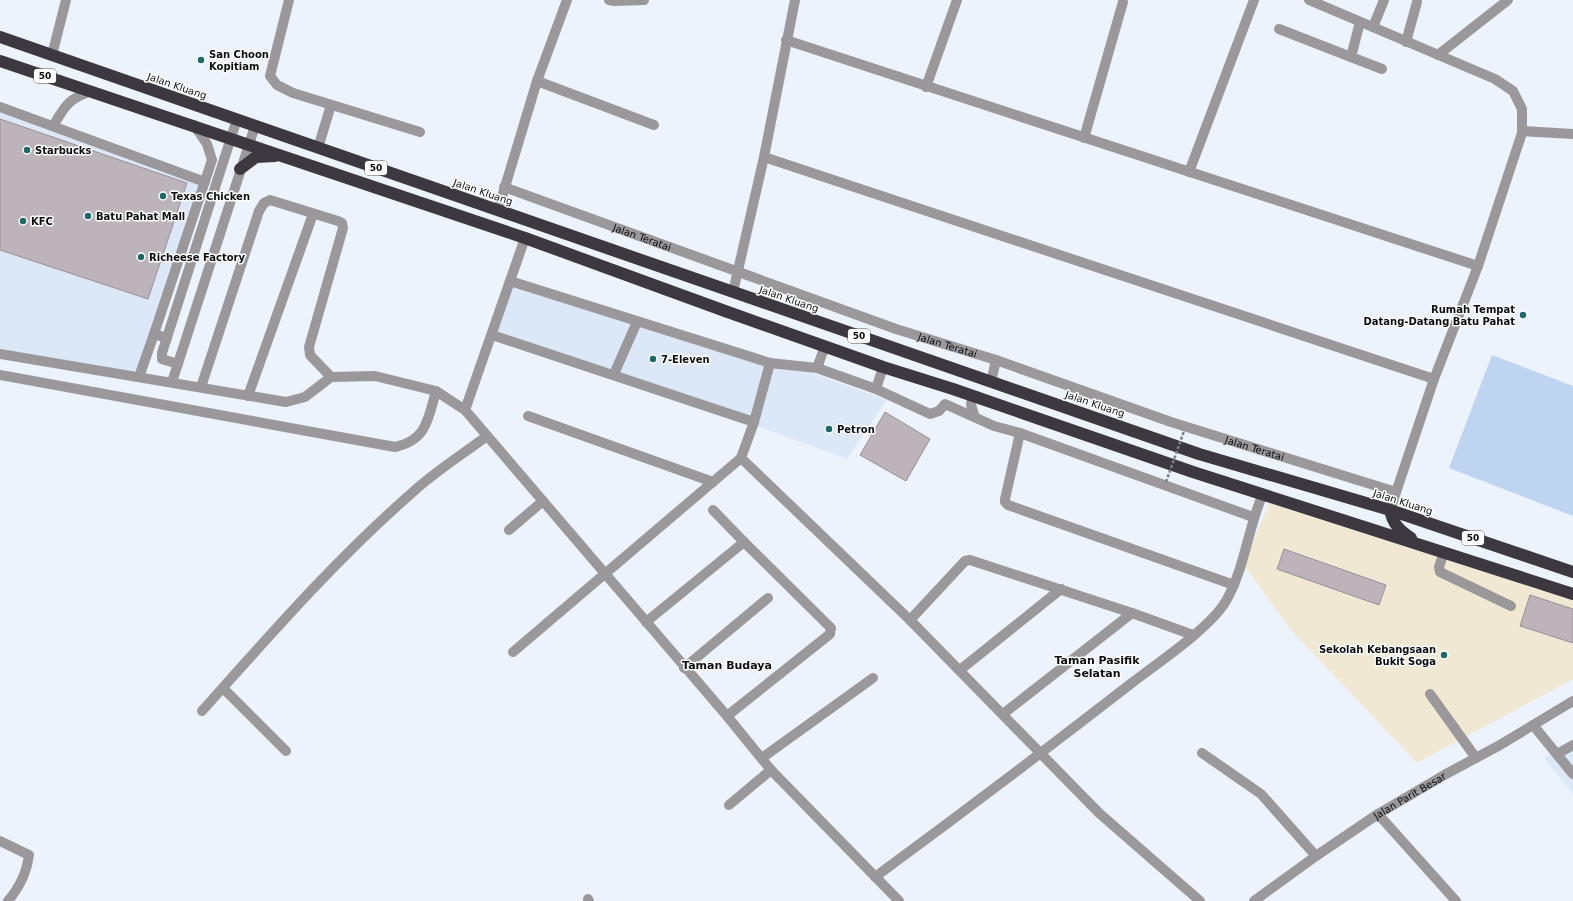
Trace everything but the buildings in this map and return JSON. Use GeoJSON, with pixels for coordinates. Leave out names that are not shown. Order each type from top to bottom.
{"type":"FeatureCollection","features":[{"type":"Feature","properties":{"kind":"highway","name":"Jalan Kluang"},"geometry":{"type":"LineString","coordinates":[[0,37],[733,292],[994,369],[1199,454],[1390,510],[1573,572]]}},
{"type":"Feature","properties":{"kind":"highway","name":"50"},"geometry":{"type":"LineString","coordinates":[[0,61],[194,125],[525,238],[718,309],[883,367],[953,389],[1262,496],[1422,545],[1573,594]]}},
{"type":"Feature","properties":{"kind":"highway"},"geometry":{"type":"LineString","coordinates":[[240,169],[256,157],[268,155],[290,158]]}},
{"type":"Feature","properties":{"kind":"highway"},"geometry":{"type":"LineString","coordinates":[[1390,510],[1392,520],[1398,529],[1422,545]]}},
{"type":"Feature","properties":{"kind":"street"},"geometry":{"type":"LineString","coordinates":[[52,55],[66,0]]}},
{"type":"Feature","properties":{"kind":"street"},"geometry":{"type":"LineString","coordinates":[[289,0],[270,76],[277,85],[293,93],[420,132]]}},
{"type":"Feature","properties":{"kind":"street"},"geometry":{"type":"LineString","coordinates":[[498,210],[537,81],[567,0]]}},
{"type":"Feature","properties":{"kind":"street"},"geometry":{"type":"LineString","coordinates":[[609,0],[614,2],[644,0]]}},
{"type":"Feature","properties":{"kind":"street"},"geometry":{"type":"LineString","coordinates":[[733,292],[739,272],[764,157],[795,0]]}},
{"type":"Feature","properties":{"kind":"street"},"geometry":{"type":"LineString","coordinates":[[926,87],[957,0]]}},
{"type":"Feature","properties":{"kind":"street"},"geometry":{"type":"LineString","coordinates":[[1189,172],[1254,0]]}},
{"type":"Feature","properties":{"kind":"street"},"geometry":{"type":"LineString","coordinates":[[1309,0],[1495,79],[1513,91],[1522,109],[1522,131],[1478,266],[1434,379],[1390,510]]}},
{"type":"Feature","properties":{"kind":"street"},"geometry":{"type":"LineString","coordinates":[[1373,27],[1384,0]]}},
{"type":"Feature","properties":{"kind":"street"},"geometry":{"type":"LineString","coordinates":[[1438,55],[1508,0]]}},
{"type":"Feature","properties":{"kind":"street"},"geometry":{"type":"LineString","coordinates":[[1084,138],[1123,2]]}},
{"type":"Feature","properties":{"kind":"street"},"geometry":{"type":"LineString","coordinates":[[1406,42],[1417,2]]}},
{"type":"Feature","properties":{"kind":"street"},"geometry":{"type":"LineString","coordinates":[[1351,57],[1360,22]]}},
{"type":"Feature","properties":{"kind":"street"},"geometry":{"type":"LineString","coordinates":[[1279,29],[1382,69]]}},
{"type":"Feature","properties":{"kind":"street"},"geometry":{"type":"LineString","coordinates":[[786,40],[926,87],[1478,266]]}},
{"type":"Feature","properties":{"kind":"street"},"geometry":{"type":"LineString","coordinates":[[537,81],[654,125]]}},
{"type":"Feature","properties":{"kind":"street"},"geometry":{"type":"LineString","coordinates":[[53,126],[75,96],[91,91]]}},
{"type":"Feature","properties":{"kind":"street"},"geometry":{"type":"LineString","coordinates":[[318,148],[331,105]]}},
{"type":"Feature","properties":{"kind":"street"},"geometry":{"type":"LineString","coordinates":[[0,107],[205,182]]}},
{"type":"Feature","properties":{"kind":"street"},"geometry":{"type":"LineString","coordinates":[[178,364],[161,357],[237,119]]}},
{"type":"Feature","properties":{"kind":"street"},"geometry":{"type":"LineString","coordinates":[[139,377],[212,160],[207,144],[194,125]]}},
{"type":"Feature","properties":{"kind":"street"},"geometry":{"type":"LineString","coordinates":[[172,382],[255,126]]}},
{"type":"Feature","properties":{"kind":"street"},"geometry":{"type":"LineString","coordinates":[[1522,131],[1573,134]]}},
{"type":"Feature","properties":{"kind":"street"},"geometry":{"type":"LineString","coordinates":[[764,157],[1434,379]]}},
{"type":"Feature","properties":{"kind":"street","name":"Jalan Teratai"},"geometry":{"type":"LineString","coordinates":[[504,187],[896,329],[994,369],[1172,422],[1396,492]]}},
{"type":"Feature","properties":{"kind":"street"},"geometry":{"type":"LineString","coordinates":[[201,387],[260,211],[264,203],[270,200],[338,221],[342,223],[344,228],[309,346],[310,355],[331,376]]}},
{"type":"Feature","properties":{"kind":"street"},"geometry":{"type":"LineString","coordinates":[[248,396],[313,214]]}},
{"type":"Feature","properties":{"kind":"street"},"geometry":{"type":"LineString","coordinates":[[465,410],[525,238]]}},
{"type":"Feature","properties":{"kind":"street"},"geometry":{"type":"LineString","coordinates":[[510,281],[770,363],[817,368],[876,389],[930,414],[939,411],[945,404],[953,389]]}},
{"type":"Feature","properties":{"kind":"street"},"geometry":{"type":"LineString","coordinates":[[614,374],[637,322]]}},
{"type":"Feature","properties":{"kind":"street"},"geometry":{"type":"LineString","coordinates":[[154,334],[166,338]]}},
{"type":"Feature","properties":{"kind":"street"},"geometry":{"type":"LineString","coordinates":[[492,335],[614,374],[754,422]]}},
{"type":"Feature","properties":{"kind":"street"},"geometry":{"type":"LineString","coordinates":[[817,368],[825,346]]}},
{"type":"Feature","properties":{"kind":"street"},"geometry":{"type":"LineString","coordinates":[[0,354],[286,402],[305,397],[331,376],[375,376],[436,391],[465,410],[606,574],[684,668],[727,716],[771,770],[899,901]]}},
{"type":"Feature","properties":{"kind":"street"},"geometry":{"type":"LineString","coordinates":[[513,652],[741,458],[754,422],[770,363]]}},
{"type":"Feature","properties":{"kind":"street"},"geometry":{"type":"LineString","coordinates":[[876,389],[883,367]]}},
{"type":"Feature","properties":{"kind":"street"},"geometry":{"type":"LineString","coordinates":[[0,375],[395,447],[406,444],[416,438],[425,428],[436,391]]}},
{"type":"Feature","properties":{"kind":"street"},"geometry":{"type":"LineString","coordinates":[[972,396],[971,405],[975,417]]}},
{"type":"Feature","properties":{"kind":"street"},"geometry":{"type":"LineString","coordinates":[[945,404],[994,426],[1020,433],[1253,517]]}},
{"type":"Feature","properties":{"kind":"street"},"geometry":{"type":"LineString","coordinates":[[528,416],[713,482]]}},
{"type":"Feature","properties":{"kind":"street"},"geometry":{"type":"LineString","coordinates":[[1020,433],[1005,499],[1005,502],[1008,505],[1234,585]]}},
{"type":"Feature","properties":{"kind":"street"},"geometry":{"type":"LineString","coordinates":[[202,711],[312,589],[375,526],[416,489],[487,436]]}},
{"type":"Feature","properties":{"kind":"street"},"geometry":{"type":"LineString","coordinates":[[741,458],[910,620],[1099,814],[1200,901]]}},
{"type":"Feature","properties":{"kind":"street"},"geometry":{"type":"LineString","coordinates":[[875,877],[1040,754],[1193,635],[1217,613],[1234,585],[1253,517],[1262,496]]}},
{"type":"Feature","properties":{"kind":"street"},"geometry":{"type":"LineString","coordinates":[[509,530],[543,502]]}},
{"type":"Feature","properties":{"kind":"street"},"geometry":{"type":"LineString","coordinates":[[713,510],[831,628],[830,634],[727,716]]}},
{"type":"Feature","properties":{"kind":"street"},"geometry":{"type":"LineString","coordinates":[[646,622],[744,542]]}},
{"type":"Feature","properties":{"kind":"street"},"geometry":{"type":"LineString","coordinates":[[1444,552],[1439,567],[1440,572],[1511,606]]}},
{"type":"Feature","properties":{"kind":"street"},"geometry":{"type":"LineString","coordinates":[[910,620],[965,560],[976,561],[1193,635]]}},
{"type":"Feature","properties":{"kind":"street"},"geometry":{"type":"LineString","coordinates":[[960,670],[1061,589]]}},
{"type":"Feature","properties":{"kind":"street"},"geometry":{"type":"LineString","coordinates":[[684,668],[768,598]]}},
{"type":"Feature","properties":{"kind":"street"},"geometry":{"type":"LineString","coordinates":[[1003,714],[1132,613]]}},
{"type":"Feature","properties":{"kind":"street"},"geometry":{"type":"LineString","coordinates":[[762,758],[873,678]]}},
{"type":"Feature","properties":{"kind":"street"},"geometry":{"type":"LineString","coordinates":[[223,688],[286,751]]}},
{"type":"Feature","properties":{"kind":"street"},"geometry":{"type":"LineString","coordinates":[[1430,694],[1476,758]]}},
{"type":"Feature","properties":{"kind":"street","name":"Jalan Parit Besar"},"geometry":{"type":"LineString","coordinates":[[1254,901],[1316,856],[1378,814],[1573,701]]}},
{"type":"Feature","properties":{"kind":"street"},"geometry":{"type":"LineString","coordinates":[[1533,725],[1573,774]]}},
{"type":"Feature","properties":{"kind":"street"},"geometry":{"type":"LineString","coordinates":[[1556,754],[1573,745]]}},
{"type":"Feature","properties":{"kind":"street"},"geometry":{"type":"LineString","coordinates":[[1202,753],[1261,794],[1316,856]]}},
{"type":"Feature","properties":{"kind":"street"},"geometry":{"type":"LineString","coordinates":[[729,805],[771,770]]}},
{"type":"Feature","properties":{"kind":"street"},"geometry":{"type":"LineString","coordinates":[[1378,814],[1456,901]]}},
{"type":"Feature","properties":{"kind":"street"},"geometry":{"type":"LineString","coordinates":[[0,841],[29,855],[28,866],[16,892],[8,901]]}},
{"type":"Feature","properties":{"kind":"path"},"geometry":{"type":"LineString","coordinates":[[1166,482],[1184,431]]}},
{"type":"Feature","properties":{"kind":"shaded area"},"geometry":{"type":"Polygon","coordinates":[[[0,105],[209,181],[144,373],[0,349],[0,105]]]}},
{"type":"Feature","properties":{"kind":"shaded area"},"geometry":{"type":"Polygon","coordinates":[[[507,275],[772,359],[887,400],[847,459],[757,426],[487,336],[507,275]]]}},
{"type":"Feature","properties":{"kind":"shaded area"},"geometry":{"type":"Polygon","coordinates":[[[1492,355],[1573,386],[1573,516],[1449,468],[1492,355]]]}},
{"type":"Feature","properties":{"kind":"shaded area","name":"Sekolah Kebangsaan Bukit Soga"},"geometry":{"type":"Polygon","coordinates":[[[1270,501],[1573,599],[1573,679],[1417,763],[1291,630],[1244,565],[1270,501]]]}},
{"type":"Feature","properties":{"kind":"shaded area"},"geometry":{"type":"Polygon","coordinates":[[[1573,741],[1573,794],[1544,758],[1573,741]]]}},
{"type":"Feature","properties":{"kind":"place","name":"San Choon Kopitiam"},"geometry":{"type":"Point","coordinates":[201,60]}},
{"type":"Feature","properties":{"kind":"place","name":"Starbucks"},"geometry":{"type":"Point","coordinates":[27,150]}},
{"type":"Feature","properties":{"kind":"place","name":"Texas Chicken"},"geometry":{"type":"Point","coordinates":[163,196]}},
{"type":"Feature","properties":{"kind":"place","name":"Batu Pahat Mall"},"geometry":{"type":"Point","coordinates":[88,216]}},
{"type":"Feature","properties":{"kind":"place","name":"KFC"},"geometry":{"type":"Point","coordinates":[23,221]}},
{"type":"Feature","properties":{"kind":"place","name":"Richeese Factory"},"geometry":{"type":"Point","coordinates":[141,257]}},
{"type":"Feature","properties":{"kind":"place","name":"Rumah Tempat Datang-Datang Batu Pahat"},"geometry":{"type":"Point","coordinates":[1523,315]}},
{"type":"Feature","properties":{"kind":"place","name":"7-Eleven"},"geometry":{"type":"Point","coordinates":[653,359]}},
{"type":"Feature","properties":{"kind":"place","name":"Petron"},"geometry":{"type":"Point","coordinates":[829,429]}},
{"type":"Feature","properties":{"kind":"place","name":"Sekolah Kebangsaan Bukit Soga"},"geometry":{"type":"Point","coordinates":[1444,655]}},
{"type":"Feature","properties":{"kind":"district","name":"Taman Budaya"},"geometry":{"type":"Point","coordinates":[727,665]}},
{"type":"Feature","properties":{"kind":"district","name":"Taman Pasifik Selatan"},"geometry":{"type":"Point","coordinates":[1097,666]}}]}
